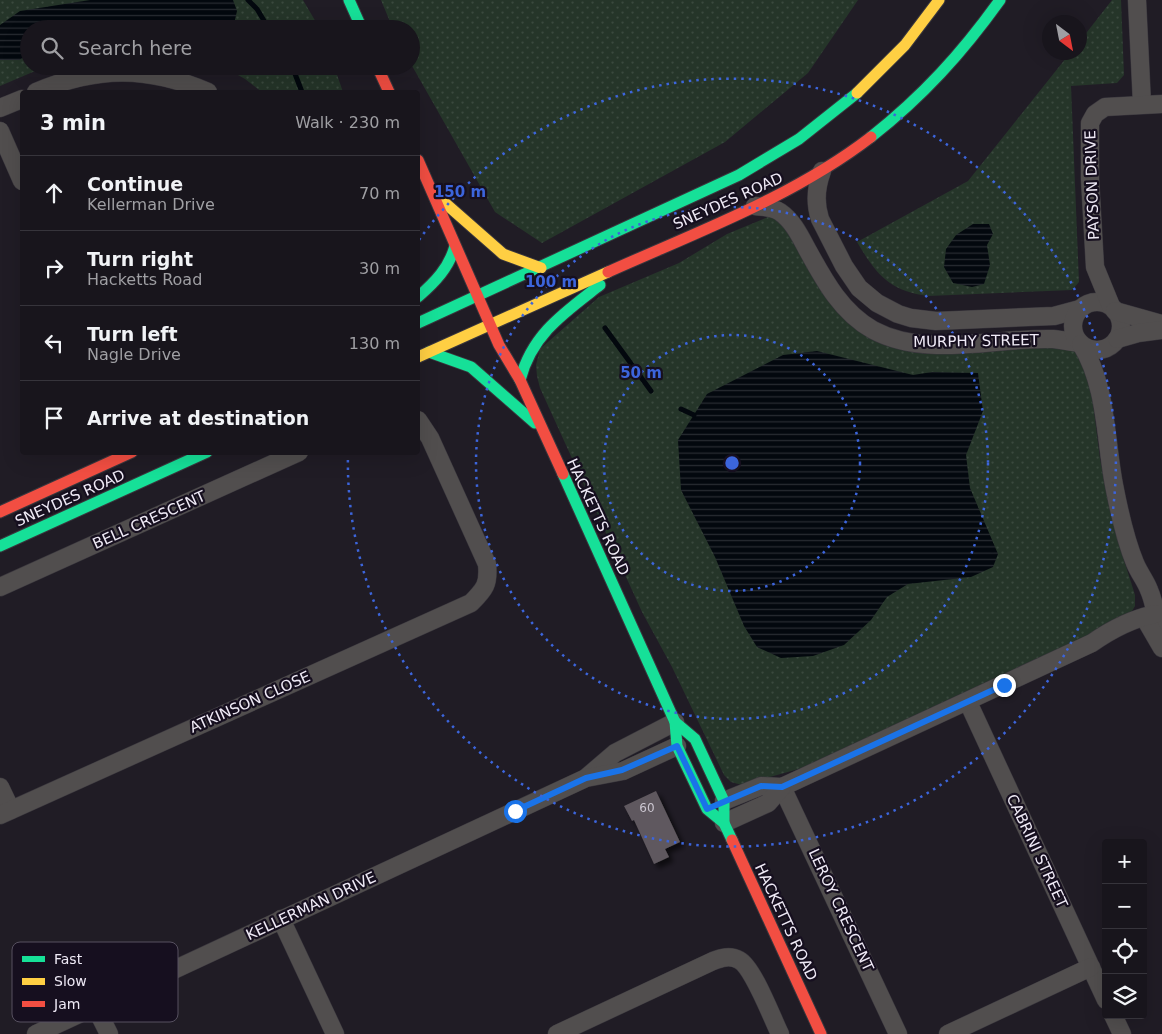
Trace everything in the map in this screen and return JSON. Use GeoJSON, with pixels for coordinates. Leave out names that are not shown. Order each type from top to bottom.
{"type":"FeatureCollection","features":[{"type":"Feature","properties":{"kind":"main road"},"geometry":{"type":"LineString","coordinates":[[349,0],[358,20]]}},
{"type":"Feature","properties":{"kind":"main road","name":"SNEYDES ROAD"},"geometry":{"type":"LineString","coordinates":[[420,323],[718,185],[775,154],[828,118],[878,74],[922,25],[939,0]]}},
{"type":"Feature","properties":{"kind":"main road","name":"SNEYDES ROAD"},"geometry":{"type":"LineString","coordinates":[[420,356],[491,326],[630,261],[755,206],[822,172],[869,139],[918,98],[960,53],[1000,0]]}},
{"type":"Feature","properties":{"kind":"main road"},"geometry":{"type":"LineString","coordinates":[[382,75],[388,90]]}},
{"type":"Feature","properties":{"kind":"main road"},"geometry":{"type":"LineString","coordinates":[[420,165],[478,296]]}},
{"type":"Feature","properties":{"kind":"main road"},"geometry":{"type":"LineString","coordinates":[[430,190],[503,254],[541,268]]}},
{"type":"Feature","properties":{"kind":"main road"},"geometry":{"type":"LineString","coordinates":[[420,295],[439,278],[452,260],[455,246]]}},
{"type":"Feature","properties":{"kind":"main road"},"geometry":{"type":"LineString","coordinates":[[520,380],[528,354],[538,339],[582,299],[630,261]]}},
{"type":"Feature","properties":{"kind":"main road","name":"HACKETTS ROAD"},"geometry":{"type":"LineString","coordinates":[[478,296],[504,355],[520,380],[540,428],[675,722],[677,746],[707,809],[724,824],[821,1034]]}},
{"type":"Feature","properties":{"kind":"main road"},"geometry":{"type":"LineString","coordinates":[[429,352],[471,367],[540,428]]}},
{"type":"Feature","properties":{"kind":"main road","name":"SNEYDES ROAD"},"geometry":{"type":"LineString","coordinates":[[0,512],[125,455]]}},
{"type":"Feature","properties":{"kind":"main road","name":"SNEYDES ROAD"},"geometry":{"type":"LineString","coordinates":[[0,546],[200,455]]}},
{"type":"Feature","properties":{"kind":"main road","name":"HACKETTS ROAD"},"geometry":{"type":"LineString","coordinates":[[675,722],[695,738],[724,801],[724,824]]}},
{"type":"Feature","properties":{"kind":"main road"},"geometry":{"type":"LineString","coordinates":[[677,746],[695,738]]}},
{"type":"Feature","properties":{"kind":"main road"},"geometry":{"type":"LineString","coordinates":[[707,809],[724,801]]}},
{"type":"Feature","properties":{"kind":"street"},"geometry":{"type":"LineString","coordinates":[[1137,0],[1142,104]]}},
{"type":"Feature","properties":{"kind":"street"},"geometry":{"type":"LineString","coordinates":[[42,90],[78,78],[102,75]]}},
{"type":"Feature","properties":{"kind":"street"},"geometry":{"type":"LineString","coordinates":[[152,75],[179,81],[203,90]]}},
{"type":"Feature","properties":{"kind":"street"},"geometry":{"type":"LineString","coordinates":[[0,108],[20,100]]}},
{"type":"Feature","properties":{"kind":"street","name":"PAYSON DRIVE"},"geometry":{"type":"LineString","coordinates":[[1084,306],[1095,267],[1090,170],[1090,123],[1095,114],[1105,107],[1162,104]]}},
{"type":"Feature","properties":{"kind":"street"},"geometry":{"type":"LineString","coordinates":[[0,131],[20,176]]}},
{"type":"Feature","properties":{"kind":"street","name":"MURPHY STREET"},"geometry":{"type":"LineString","coordinates":[[822,172],[818,182],[817,209],[820,219],[852,279],[868,296],[887,309],[911,318],[936,321],[1054,316],[1084,306]]}},
{"type":"Feature","properties":{"kind":"street","name":"MURPHY STREET"},"geometry":{"type":"LineString","coordinates":[[755,206],[781,212],[792,223],[822,277],[837,298],[862,322],[881,334],[908,342],[925,344],[1046,339],[1081,343]]}},
{"type":"Feature","properties":{"kind":"street","name":"PAYSON DRIVE"},"geometry":{"type":"LineString","coordinates":[[1095,267],[1113,308]]}},
{"type":"Feature","properties":{"kind":"street"},"geometry":{"type":"LineString","coordinates":[[1162,324],[1097,302],[1084,306],[1074,319],[1073,326],[1074,332],[1089,357],[1100,385],[1114,485],[1135,564],[1149,588],[1152,620],[1162,648]]}},
{"type":"Feature","properties":{"kind":"street"},"geometry":{"type":"LineString","coordinates":[[1100,385],[1106,355],[1121,328],[1119,316],[1113,308]]}},
{"type":"Feature","properties":{"kind":"street"},"geometry":{"type":"LineString","coordinates":[[1081,343],[1087,348],[1100,350],[1114,342],[1138,334],[1162,330]]}},
{"type":"Feature","properties":{"kind":"street","name":"ATKINSON CLOSE"},"geometry":{"type":"LineString","coordinates":[[5,812],[471,603],[483,591],[488,576],[487,564],[430,438],[420,423]]}},
{"type":"Feature","properties":{"kind":"street","name":"BELL CRESCENT"},"geometry":{"type":"LineString","coordinates":[[0,587],[292,455]]}},
{"type":"Feature","properties":{"kind":"street"},"geometry":{"type":"LineString","coordinates":[[724,824],[768,803],[782,787],[1092,644],[1111,630],[1128,621],[1152,620]]}},
{"type":"Feature","properties":{"kind":"street","name":"CABRINI STREET"},"geometry":{"type":"LineString","coordinates":[[968,702],[1102,991]]}},
{"type":"Feature","properties":{"kind":"street","name":"KELLERMAN DRIVE"},"geometry":{"type":"LineString","coordinates":[[586,778],[615,753],[675,722]]}},
{"type":"Feature","properties":{"kind":"street","name":"KELLERMAN DRIVE"},"geometry":{"type":"LineString","coordinates":[[178,967],[586,778],[622,770],[677,746]]}},
{"type":"Feature","properties":{"kind":"street"},"geometry":{"type":"LineString","coordinates":[[724,801],[761,786],[782,787]]}},
{"type":"Feature","properties":{"kind":"street"},"geometry":{"type":"LineString","coordinates":[[0,787],[5,812]]}},
{"type":"Feature","properties":{"kind":"street","name":"LEROY CRESCENT"},"geometry":{"type":"LineString","coordinates":[[782,787],[898,1034]]}},
{"type":"Feature","properties":{"kind":"street"},"geometry":{"type":"LineString","coordinates":[[281,919],[335,1034]]}},
{"type":"Feature","properties":{"kind":"street"},"geometry":{"type":"LineString","coordinates":[[557,1034],[713,961],[726,957],[740,960],[749,971],[780,1034]]}},
{"type":"Feature","properties":{"kind":"street"},"geometry":{"type":"LineString","coordinates":[[948,1034],[1091,967]]}},
{"type":"Feature","properties":{"kind":"street"},"geometry":{"type":"LineString","coordinates":[[1115,1019],[1122,1034]]}},
{"type":"Feature","properties":{"kind":"street","name":"KELLERMAN DRIVE"},"geometry":{"type":"LineString","coordinates":[[36,1034],[61,1022]]}},
{"type":"Feature","properties":{"kind":"street"},"geometry":{"type":"LineString","coordinates":[[103,1022],[109,1034]]}},
{"type":"Feature","properties":{"kind":"green space"},"geometry":{"type":"Polygon","coordinates":[[[0,0],[303,0],[315,20],[20,20],[20,75],[26,75],[0,86],[0,0]]]}},
{"type":"Feature","properties":{"kind":"green space"},"geometry":{"type":"Polygon","coordinates":[[[381,0],[858,0],[808,73],[725,142],[542,243],[495,212],[417,75],[420,75],[420,20],[389,20],[381,0]]]}},
{"type":"Feature","properties":{"kind":"green space"},"geometry":{"type":"Polygon","coordinates":[[[1112,0],[1121,0],[1124,75],[1117,83],[1071,86],[1079,282],[1072,290],[928,296],[903,290],[885,279],[871,263],[857,242],[968,181],[1064,60],[1087,60],[1087,32],[1112,0]]]}},
{"type":"Feature","properties":{"kind":"green space"},"geometry":{"type":"Polygon","coordinates":[[[238,75],[337,75],[342,90],[259,90],[238,75]]]}},
{"type":"Feature","properties":{"kind":"green space"},"geometry":{"type":"Polygon","coordinates":[[[768,217],[776,218],[876,336],[1058,345],[1077,350],[1089,371],[1100,459],[1118,541],[1135,595],[1135,606],[1123,619],[802,768],[742,785],[731,782],[724,775],[672,667],[642,612],[540,388],[536,365],[540,349],[599,297],[679,263],[727,234],[768,217]]]}},
{"type":"Feature","properties":{"kind":"shaded area"},"geometry":{"type":"Polygon","coordinates":[[[90,0],[233,0],[237,11],[235,20],[20,20],[20,60],[0,60],[0,25],[20,11],[90,0]]]}},
{"type":"Feature","properties":{"kind":"shaded area"},"geometry":{"type":"Polygon","coordinates":[[[973,224],[989,224],[993,234],[987,245],[990,265],[984,284],[972,287],[953,283],[944,267],[946,249],[956,235],[973,224]]]}},
{"type":"Feature","properties":{"kind":"shaded area"},"geometry":{"type":"Polygon","coordinates":[[[817,351],[913,375],[932,372],[978,373],[983,411],[966,455],[970,488],[998,554],[993,567],[971,577],[908,584],[887,597],[871,620],[844,645],[813,656],[781,658],[757,647],[744,626],[715,557],[681,490],[678,440],[707,394],[783,355],[817,351]]]}},
{"type":"Feature","properties":{"kind":"building"},"geometry":{"type":"Polygon","coordinates":[[[656,791],[680,842],[665,849],[669,857],[654,864],[634,820],[632,821],[624,806],[656,791]]]}},
{"type":"Feature","properties":{"kind":"waterway"},"geometry":{"type":"LineString","coordinates":[[248,0],[257,9],[264,20]]}},
{"type":"Feature","properties":{"kind":"waterway"},"geometry":{"type":"LineString","coordinates":[[295,75],[301,90]]}},
{"type":"Feature","properties":{"kind":"waterway"},"geometry":{"type":"LineString","coordinates":[[605,328],[651,391]]}},
{"type":"Feature","properties":{"kind":"waterway"},"geometry":{"type":"LineString","coordinates":[[681,409],[694,415]]}},
{"type":"Feature","properties":{"kind":"traffic: fast"},"geometry":{"type":"LineString","coordinates":[[349,0],[358,20]]}},
{"type":"Feature","properties":{"kind":"traffic: fast"},"geometry":{"type":"LineString","coordinates":[[871,137],[925,90],[956,56],[1000,0]]}},
{"type":"Feature","properties":{"kind":"traffic: fast"},"geometry":{"type":"LineString","coordinates":[[420,322],[739,175],[799,139],[857,93]]}},
{"type":"Feature","properties":{"kind":"traffic: fast"},"geometry":{"type":"LineString","coordinates":[[420,295],[441,274],[455,246]]}},
{"type":"Feature","properties":{"kind":"traffic: fast"},"geometry":{"type":"LineString","coordinates":[[520,380],[525,364],[541,337],[562,315],[600,285]]}},
{"type":"Feature","properties":{"kind":"traffic: fast"},"geometry":{"type":"LineString","coordinates":[[429,352],[471,367],[535,423]]}},
{"type":"Feature","properties":{"kind":"traffic: fast"},"geometry":{"type":"LineString","coordinates":[[0,546],[200,455]]}},
{"type":"Feature","properties":{"kind":"traffic: fast"},"geometry":{"type":"LineString","coordinates":[[563,474],[675,722],[677,746],[707,809],[724,823],[732,840]]}},
{"type":"Feature","properties":{"kind":"traffic: fast"},"geometry":{"type":"LineString","coordinates":[[675,722],[695,739],[724,801],[724,823]]}},
{"type":"Feature","properties":{"kind":"traffic: slow"},"geometry":{"type":"LineString","coordinates":[[857,93],[905,45],[939,0]]}},
{"type":"Feature","properties":{"kind":"traffic: slow"},"geometry":{"type":"LineString","coordinates":[[437,196],[503,254],[541,268]]}},
{"type":"Feature","properties":{"kind":"traffic: slow"},"geometry":{"type":"LineString","coordinates":[[420,356],[608,272]]}},
{"type":"Feature","properties":{"kind":"traffic: jam"},"geometry":{"type":"LineString","coordinates":[[381,75],[388,90]]}},
{"type":"Feature","properties":{"kind":"traffic: jam"},"geometry":{"type":"LineString","coordinates":[[608,272],[710,228],[777,196],[810,178],[871,137]]}},
{"type":"Feature","properties":{"kind":"traffic: jam"},"geometry":{"type":"LineString","coordinates":[[420,165],[499,345],[520,380],[563,474]]}},
{"type":"Feature","properties":{"kind":"traffic: jam"},"geometry":{"type":"LineString","coordinates":[[0,512],[125,455]]}},
{"type":"Feature","properties":{"kind":"traffic: jam"},"geometry":{"type":"LineString","coordinates":[[732,840],[821,1034]]}},
{"type":"Feature","properties":{"kind":"route"},"geometry":{"type":"LineString","coordinates":[[515,811],[586,778],[622,770],[677,746],[707,809],[761,786],[782,787],[1004,685]]}}]}
